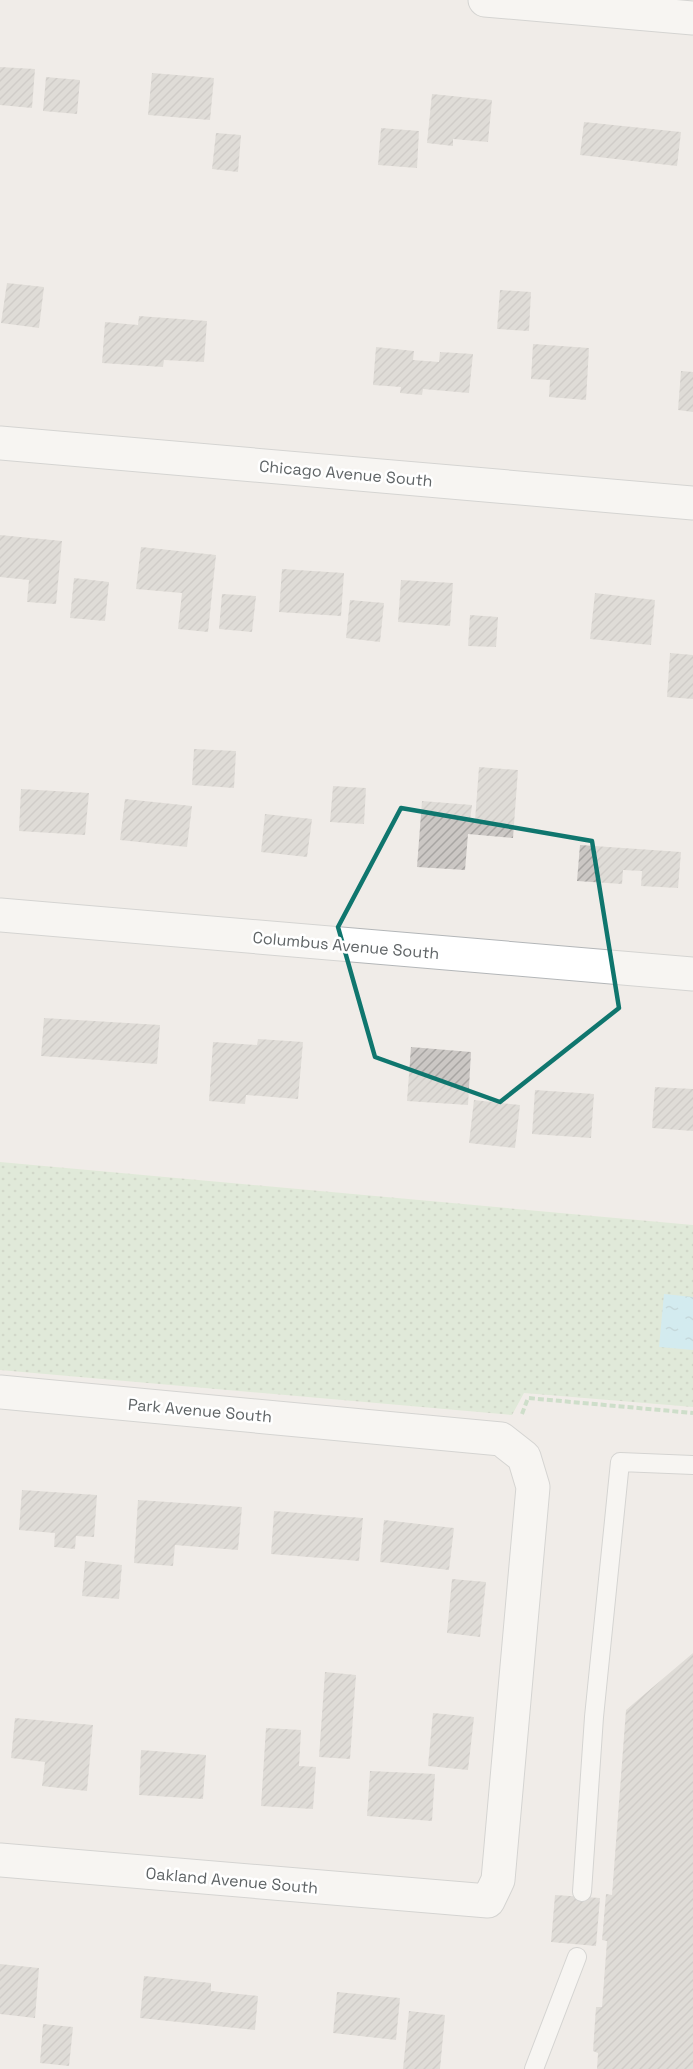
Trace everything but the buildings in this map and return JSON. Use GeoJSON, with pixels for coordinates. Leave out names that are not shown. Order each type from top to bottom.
{"type":"FeatureCollection","features":[{"type":"Feature","properties":{"kind":"street"},"geometry":{"type":"LineString","coordinates":[[484,0],[693,18]]}},
{"type":"Feature","properties":{"kind":"street","name":"Chicago Avenue South"},"geometry":{"type":"LineString","coordinates":[[0,442],[693,503]]}},
{"type":"Feature","properties":{"kind":"street","name":"Columbus Avenue South"},"geometry":{"type":"LineString","coordinates":[[0,915],[693,974]]}},
{"type":"Feature","properties":{"kind":"street","name":"Park Avenue South"},"geometry":{"type":"LineString","coordinates":[[0,1392],[501,1439]]}},
{"type":"Feature","properties":{"kind":"street","name":"Oakland Avenue South"},"geometry":{"type":"LineString","coordinates":[[0,1860],[463,1901],[488,1901],[498,1880],[533,1487],[524,1457],[501,1439]]}},
{"type":"Feature","properties":{"kind":"lane"},"geometry":{"type":"LineString","coordinates":[[582,1892],[594,1717],[620,1462],[693,1465]]}},
{"type":"Feature","properties":{"kind":"lane"},"geometry":{"type":"LineString","coordinates":[[534,2069],[577,1957]]}},
{"type":"Feature","properties":{"kind":"path"},"geometry":{"type":"LineString","coordinates":[[501,1439],[519,1423],[528,1398],[693,1413]]}},
{"type":"Feature","properties":{"kind":"highlighted area"},"geometry":{"type":"Polygon","coordinates":[[[401,808],[592,841],[619,1008],[500,1102],[375,1057],[338,927],[401,808]]]}},
{"type":"Feature","properties":{"kind":"green space"},"geometry":{"type":"Polygon","coordinates":[[[0,1162],[693,1225],[693,1407],[524,1393],[512,1415],[0,1370],[0,1162]]]}},
{"type":"Feature","properties":{"kind":"water"},"geometry":{"type":"Polygon","coordinates":[[[664,1294],[693,1297],[693,1350],[659,1347],[664,1294]]]}}]}
